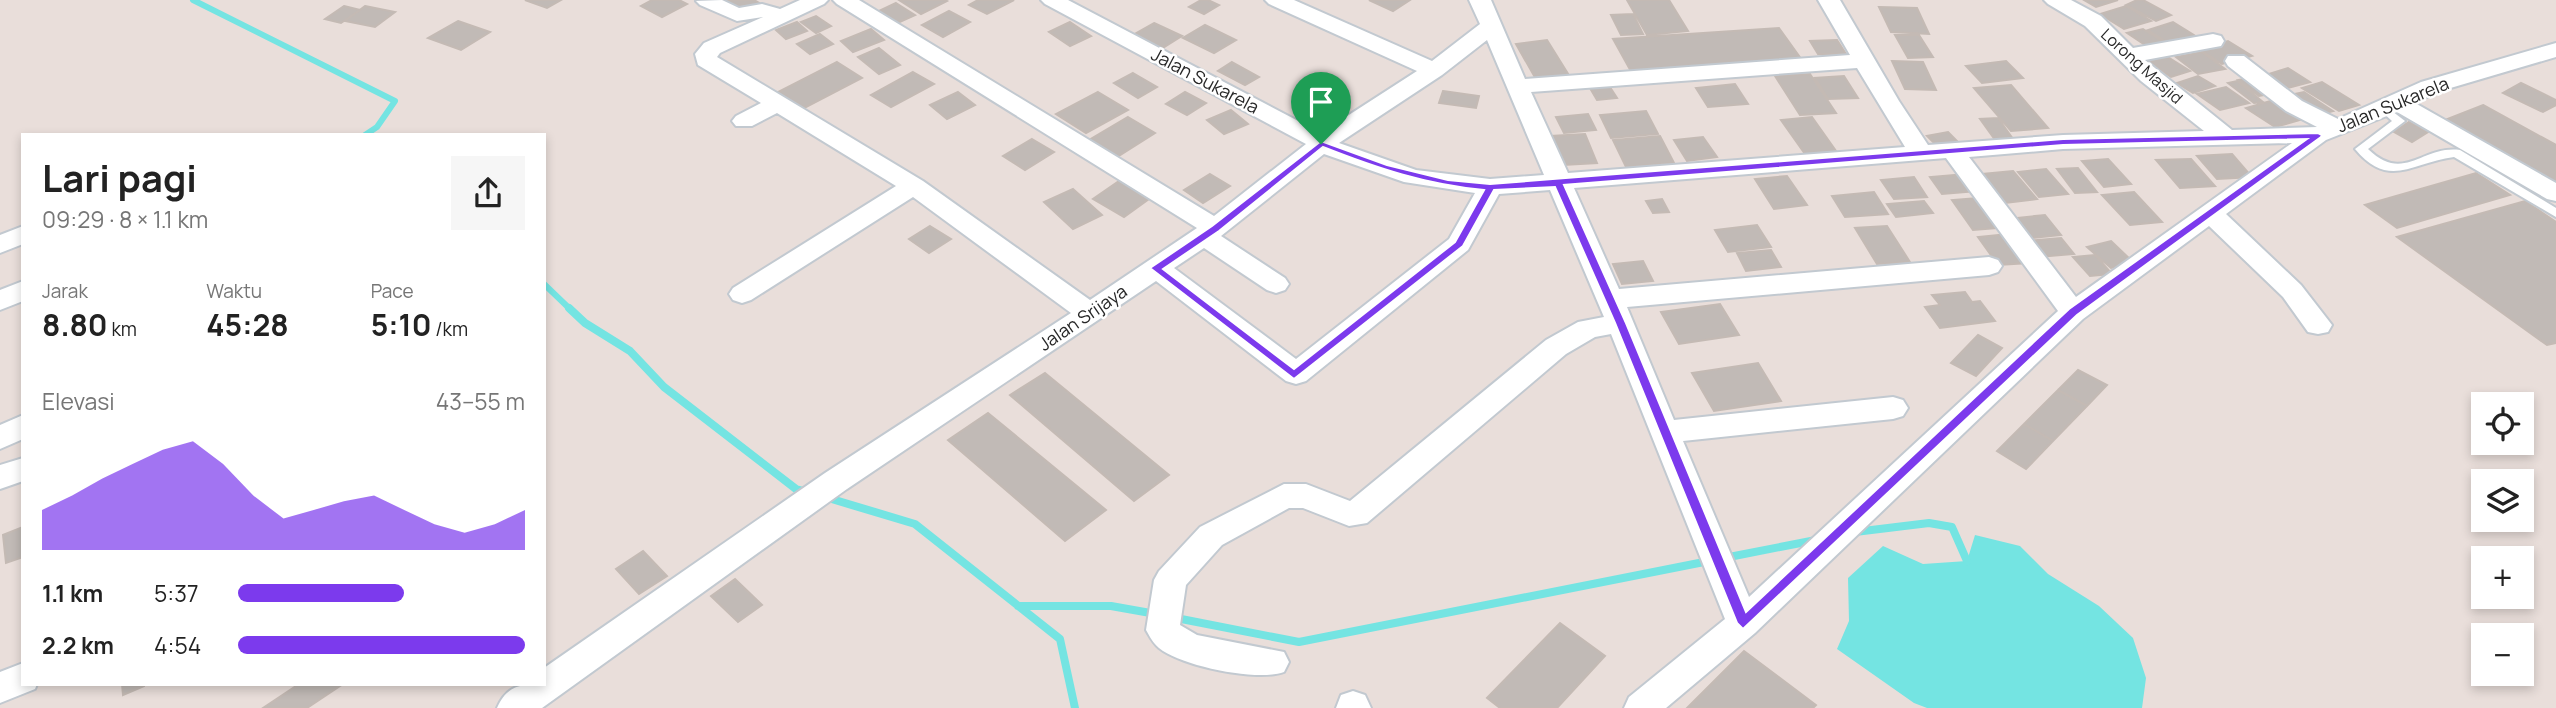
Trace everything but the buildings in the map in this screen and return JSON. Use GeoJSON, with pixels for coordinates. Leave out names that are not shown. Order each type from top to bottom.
{"type":"FeatureCollection","features":[{"type":"Feature","properties":{"kind":"street"},"geometry":{"type":"LineString","coordinates":[[817,0],[712,48],[706,54],[706,60],[914,186],[1089,313]]}},
{"type":"Feature","properties":{"kind":"street"},"geometry":{"type":"LineString","coordinates":[[844,0],[1210,232],[1276,284]]}},
{"type":"Feature","properties":{"kind":"street","name":"Jalan Sukarela"},"geometry":{"type":"LineString","coordinates":[[1052,0],[1321,144],[1413,177],[1490,187],[1559,184],[2063,142],[2328,132],[2429,87],[2556,50]]}},
{"type":"Feature","properties":{"kind":"street"},"geometry":{"type":"LineString","coordinates":[[1276,0],[1434,70]]}},
{"type":"Feature","properties":{"kind":"street"},"geometry":{"type":"LineString","coordinates":[[1479,0],[1615,311],[1743,623]]}},
{"type":"Feature","properties":{"kind":"street"},"geometry":{"type":"LineString","coordinates":[[1829,0],[1863,61],[1922,154]]}},
{"type":"Feature","properties":{"kind":"street","name":"Lorong Masjid"},"geometry":{"type":"LineString","coordinates":[[2055,0],[2093,21],[2128,56],[2226,137]]}},
{"type":"Feature","properties":{"kind":"street"},"geometry":{"type":"LineString","coordinates":[[707,1],[737,15],[765,10],[781,16]]}},
{"type":"Feature","properties":{"kind":"street","name":"Jalan Srijaya"},"geometry":{"type":"LineString","coordinates":[[546,686],[836,481],[1210,232],[1321,144],[1434,70],[1490,27]]}},
{"type":"Feature","properties":{"kind":"street"},"geometry":{"type":"LineString","coordinates":[[2128,56],[2213,41]]}},
{"type":"Feature","properties":{"kind":"street"},"geometry":{"type":"LineString","coordinates":[[1518,86],[1863,61]]}},
{"type":"Feature","properties":{"kind":"street"},"geometry":{"type":"LineString","coordinates":[[1641,708],[1743,623],[2073,312],[2328,132],[2236,61]]}},
{"type":"Feature","properties":{"kind":"street"},"geometry":{"type":"LineString","coordinates":[[744,121],[776,104]]}},
{"type":"Feature","properties":{"kind":"street"},"geometry":{"type":"LineString","coordinates":[[2391,106],[2556,193]]}},
{"type":"Feature","properties":{"kind":"street"},"geometry":{"type":"LineString","coordinates":[[1953,152],[2073,312]]}},
{"type":"Feature","properties":{"kind":"street"},"geometry":{"type":"LineString","coordinates":[[742,294],[914,186]]}},
{"type":"Feature","properties":{"kind":"street"},"geometry":{"type":"LineString","coordinates":[[1156,268],[1296,374],[1459,244],[1490,187]]}},
{"type":"Feature","properties":{"kind":"street"},"geometry":{"type":"LineString","coordinates":[[2210,213],[2292,291],[2318,325]]}},
{"type":"Feature","properties":{"kind":"street"},"geometry":{"type":"LineString","coordinates":[[0,245],[21,235]]}},
{"type":"Feature","properties":{"kind":"street"},"geometry":{"type":"LineString","coordinates":[[1272,662],[1200,650],[1172,640],[1164,617],[1170,580],[1210,536],[1283,496],[1306,496],[1353,515],[1500,391],[1563,342],[1615,311],[1989,266]]}},
{"type":"Feature","properties":{"kind":"street"},"geometry":{"type":"LineString","coordinates":[[0,301],[21,291]]}},
{"type":"Feature","properties":{"kind":"street"},"geometry":{"type":"LineString","coordinates":[[1664,432],[1893,408]]}},
{"type":"Feature","properties":{"kind":"street"},"geometry":{"type":"LineString","coordinates":[[0,477],[21,470]]}},
{"type":"Feature","properties":{"kind":"street"},"geometry":{"type":"LineString","coordinates":[[0,688],[21,679]]}},
{"type":"Feature","properties":{"kind":"street","name":"Jalan Srijaya"},"geometry":{"type":"LineString","coordinates":[[514,708],[545,686]]}},
{"type":"Feature","properties":{"kind":"lane"},"geometry":{"type":"LineString","coordinates":[[2391,106],[2399,121],[2361,149],[2368,158],[2393,169],[2404,169],[2456,153],[2556,213]]}},
{"type":"Feature","properties":{"kind":"water"},"geometry":{"type":"Polygon","coordinates":[[[1975,535],[2020,546],[2048,574],[2099,606],[2133,638],[2146,678],[2142,708],[1927,708],[1914,703],[1837,649],[1849,621],[1848,578],[1883,546],[1923,564],[1967,561],[1975,535]]]}},
{"type":"Feature","properties":{"kind":"waterway"},"geometry":{"type":"LineString","coordinates":[[193,0],[395,101],[377,127],[368,133]]}},
{"type":"Feature","properties":{"kind":"waterway"},"geometry":{"type":"LineString","coordinates":[[546,286],[571,310]]}},
{"type":"Feature","properties":{"kind":"waterway"},"geometry":{"type":"LineString","coordinates":[[569,308],[585,323],[630,351],[664,387],[796,489],[807,492]]}},
{"type":"Feature","properties":{"kind":"waterway"},"geometry":{"type":"LineString","coordinates":[[825,497],[915,524],[1018,606]]}},
{"type":"Feature","properties":{"kind":"waterway"},"geometry":{"type":"LineString","coordinates":[[1855,532],[1929,523],[1952,527],[1967,561]]}},
{"type":"Feature","properties":{"kind":"waterway"},"geometry":{"type":"LineString","coordinates":[[1724,558],[1816,540]]}},
{"type":"Feature","properties":{"kind":"waterway"},"geometry":{"type":"LineString","coordinates":[[1171,617],[1299,642],[1709,561]]}},
{"type":"Feature","properties":{"kind":"waterway"},"geometry":{"type":"LineString","coordinates":[[1018,606],[1111,606],[1156,614]]}},
{"type":"Feature","properties":{"kind":"waterway"},"geometry":{"type":"LineString","coordinates":[[1018,606],[1060,639],[1075,708]]}},
{"type":"Feature","properties":{"kind":"route"},"geometry":{"type":"LineString","coordinates":[[1321,144],[1215,228],[1156,268],[1192,293],[1294,375],[1459,244],[1490,187],[1539,184],[1559,184],[2063,142],[2318,135],[2073,312],[1743,623],[1620,323],[1559,184],[1490,187],[1448,184],[1383,168],[1321,144]]}}]}
